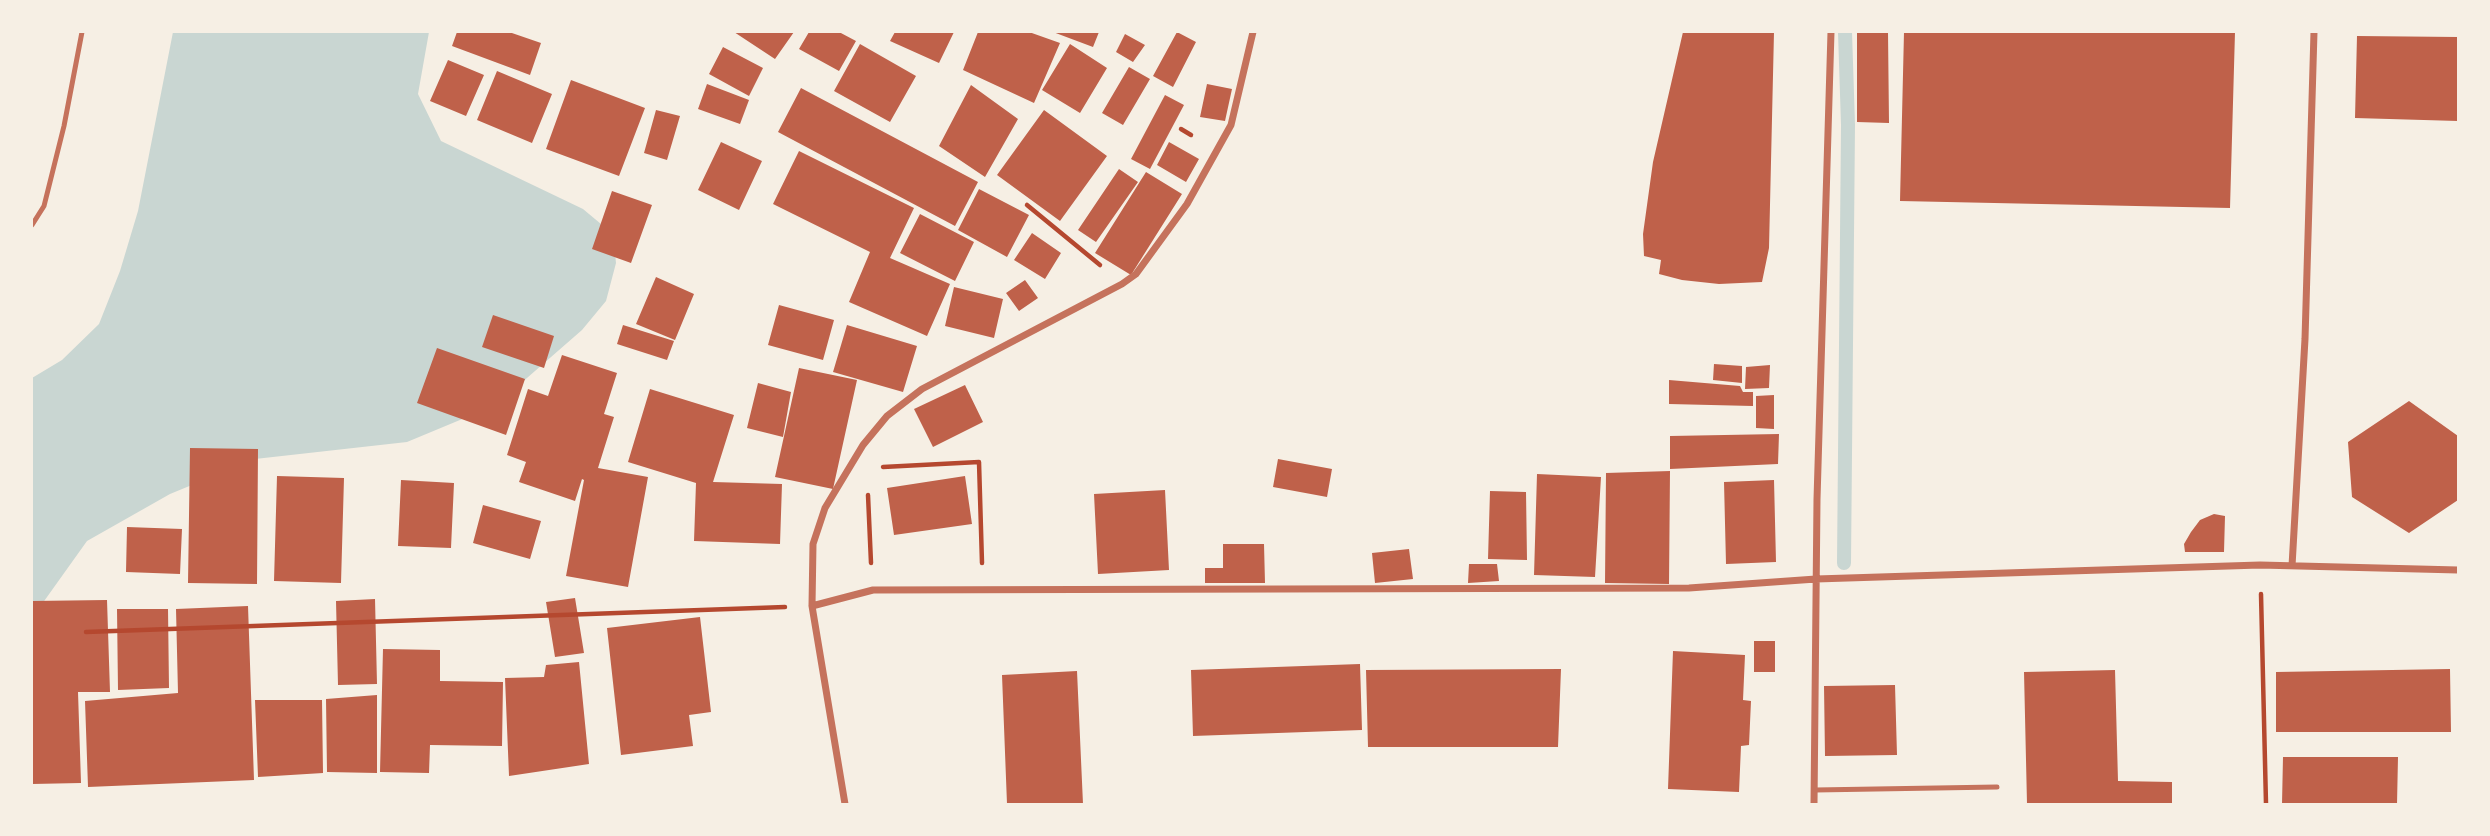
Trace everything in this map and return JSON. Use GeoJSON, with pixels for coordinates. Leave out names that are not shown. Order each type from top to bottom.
{"type":"FeatureCollection","features":[{"type":"Feature","properties":{"kind":"street"},"geometry":{"type":"LineString","coordinates":[[845,804],[812,606],[813,544],[825,509],[863,445],[887,416],[922,389],[1122,284],[1136,274],[1187,204],[1231,125],[1254,32]]}},
{"type":"Feature","properties":{"kind":"street"},"geometry":{"type":"LineString","coordinates":[[1814,804],[1816,579],[1831,32]]}},
{"type":"Feature","properties":{"kind":"street"},"geometry":{"type":"LineString","coordinates":[[2292,566],[2305,339],[2314,32]]}},
{"type":"Feature","properties":{"kind":"street"},"geometry":{"type":"LineString","coordinates":[[812,606],[873,590],[1689,588],[1816,579],[2260,565],[2459,570]]}},
{"type":"Feature","properties":{"kind":"lane"},"geometry":{"type":"LineString","coordinates":[[32,225],[44,206],[64,126],[82,32]]}},
{"type":"Feature","properties":{"kind":"lane"},"geometry":{"type":"LineString","coordinates":[[1815,790],[1997,787]]}},
{"type":"Feature","properties":{"kind":"path"},"geometry":{"type":"LineString","coordinates":[[1027,205],[1122,284]]}},
{"type":"Feature","properties":{"kind":"path"},"geometry":{"type":"LineString","coordinates":[[879,467],[979,462],[983,589]]}},
{"type":"Feature","properties":{"kind":"path"},"geometry":{"type":"LineString","coordinates":[[868,495],[873,590]]}},
{"type":"Feature","properties":{"kind":"path"},"geometry":{"type":"LineString","coordinates":[[2260,565],[2266,804]]}},
{"type":"Feature","properties":{"kind":"path"},"geometry":{"type":"LineString","coordinates":[[86,632],[812,606]]}},
{"type":"Feature","properties":{"kind":"shaded area"},"geometry":{"type":"Polygon","coordinates":[[[173,32],[429,32],[418,94],[441,141],[583,209],[613,234],[616,263],[606,301],[582,330],[496,405],[407,442],[255,459],[170,494],[87,541],[42,604],[32,660],[32,378],[62,360],[99,324],[120,271],[138,211],[173,32]]]}},
{"type":"Feature","properties":{"kind":"building"},"geometry":{"type":"Polygon","coordinates":[[[457,32],[509,32],[541,43],[530,75],[452,46],[457,32]]]}},
{"type":"Feature","properties":{"kind":"building"},"geometry":{"type":"Polygon","coordinates":[[[734,32],[794,32],[775,59],[734,32]]]}},
{"type":"Feature","properties":{"kind":"building"},"geometry":{"type":"Polygon","coordinates":[[[809,32],[839,32],[856,41],[839,71],[799,49],[809,32]]]}},
{"type":"Feature","properties":{"kind":"building"},"geometry":{"type":"Polygon","coordinates":[[[895,32],[954,32],[939,63],[890,41],[895,32]]]}},
{"type":"Feature","properties":{"kind":"building"},"geometry":{"type":"Polygon","coordinates":[[[978,32],[1029,32],[1060,43],[1034,103],[963,70],[978,32]]]}},
{"type":"Feature","properties":{"kind":"building"},"geometry":{"type":"Polygon","coordinates":[[[1053,32],[1099,32],[1093,47],[1053,32]]]}},
{"type":"Feature","properties":{"kind":"building"},"geometry":{"type":"Polygon","coordinates":[[[1177,32],[1196,42],[1173,87],[1153,76],[1177,32]]]}},
{"type":"Feature","properties":{"kind":"building"},"geometry":{"type":"Polygon","coordinates":[[[1683,32],[1774,32],[1769,248],[1762,282],[1719,284],[1682,280],[1659,274],[1661,260],[1644,256],[1643,234],[1653,162],[1683,32]]]}},
{"type":"Feature","properties":{"kind":"building"},"geometry":{"type":"Polygon","coordinates":[[[1857,32],[1888,32],[1889,123],[1857,122],[1857,32]]]}},
{"type":"Feature","properties":{"kind":"building"},"geometry":{"type":"Polygon","coordinates":[[[1904,32],[2235,32],[2230,208],[1900,201],[1904,32]]]}},
{"type":"Feature","properties":{"kind":"building"},"geometry":{"type":"Polygon","coordinates":[[[1125,34],[1145,45],[1133,62],[1116,52],[1125,34]]]}},
{"type":"Feature","properties":{"kind":"building"},"geometry":{"type":"Polygon","coordinates":[[[2357,36],[2458,37],[2458,121],[2355,118],[2357,36]]]}},
{"type":"Feature","properties":{"kind":"building"},"geometry":{"type":"Polygon","coordinates":[[[860,44],[916,76],[890,122],[834,91],[860,44]]]}},
{"type":"Feature","properties":{"kind":"building"},"geometry":{"type":"Polygon","coordinates":[[[1070,44],[1107,68],[1080,113],[1042,90],[1070,44]]]}},
{"type":"Feature","properties":{"kind":"building"},"geometry":{"type":"Polygon","coordinates":[[[723,47],[763,68],[749,96],[709,74],[723,47]]]}},
{"type":"Feature","properties":{"kind":"building"},"geometry":{"type":"Polygon","coordinates":[[[448,60],[484,75],[466,116],[430,101],[448,60]]]}},
{"type":"Feature","properties":{"kind":"building"},"geometry":{"type":"Polygon","coordinates":[[[1129,67],[1150,79],[1123,125],[1102,113],[1129,67]]]}},
{"type":"Feature","properties":{"kind":"building"},"geometry":{"type":"Polygon","coordinates":[[[497,71],[552,94],[532,143],[477,120],[497,71]]]}},
{"type":"Feature","properties":{"kind":"building"},"geometry":{"type":"Polygon","coordinates":[[[571,80],[645,108],[619,176],[546,149],[571,80]]]}},
{"type":"Feature","properties":{"kind":"building"},"geometry":{"type":"Polygon","coordinates":[[[707,84],[749,100],[740,124],[698,109],[707,84]]]}},
{"type":"Feature","properties":{"kind":"building"},"geometry":{"type":"Polygon","coordinates":[[[1207,84],[1232,89],[1225,121],[1200,117],[1207,84]]]}},
{"type":"Feature","properties":{"kind":"building"},"geometry":{"type":"Polygon","coordinates":[[[971,85],[1018,119],[985,177],[939,146],[971,85]]]}},
{"type":"Feature","properties":{"kind":"building"},"geometry":{"type":"Polygon","coordinates":[[[801,88],[978,182],[955,226],[778,132],[801,88]]]}},
{"type":"Feature","properties":{"kind":"building"},"geometry":{"type":"Polygon","coordinates":[[[1165,95],[1184,105],[1150,169],[1131,159],[1165,95]]]}},
{"type":"Feature","properties":{"kind":"building"},"geometry":{"type":"Polygon","coordinates":[[[656,110],[680,116],[667,160],[644,153],[656,110]]]}},
{"type":"Feature","properties":{"kind":"building"},"geometry":{"type":"Polygon","coordinates":[[[1044,110],[1107,156],[1060,221],[997,175],[1044,110]]]}},
{"type":"Feature","properties":{"kind":"building"},"geometry":{"type":"Polygon","coordinates":[[[721,142],[762,161],[739,210],[698,190],[721,142]]]}},
{"type":"Feature","properties":{"kind":"building"},"geometry":{"type":"Polygon","coordinates":[[[1169,142],[1199,159],[1186,182],[1157,165],[1169,142]]]}},
{"type":"Feature","properties":{"kind":"building"},"geometry":{"type":"Polygon","coordinates":[[[799,151],[914,208],[890,258],[950,284],[927,336],[849,302],[870,252],[773,204],[799,151]]]}},
{"type":"Feature","properties":{"kind":"building"},"geometry":{"type":"Polygon","coordinates":[[[1119,169],[1138,182],[1096,242],[1078,230],[1119,169]]]}},
{"type":"Feature","properties":{"kind":"building"},"geometry":{"type":"Polygon","coordinates":[[[1146,172],[1182,194],[1131,275],[1095,253],[1146,172]]]}},
{"type":"Feature","properties":{"kind":"building"},"geometry":{"type":"Polygon","coordinates":[[[979,189],[1029,215],[1007,257],[958,230],[979,189]]]}},
{"type":"Feature","properties":{"kind":"building"},"geometry":{"type":"Polygon","coordinates":[[[612,191],[652,205],[631,263],[592,249],[612,191]]]}},
{"type":"Feature","properties":{"kind":"building"},"geometry":{"type":"Polygon","coordinates":[[[920,214],[974,242],[955,281],[900,253],[920,214]]]}},
{"type":"Feature","properties":{"kind":"building"},"geometry":{"type":"Polygon","coordinates":[[[1032,233],[1061,253],[1045,279],[1014,260],[1032,233]]]}},
{"type":"Feature","properties":{"kind":"building"},"geometry":{"type":"Polygon","coordinates":[[[656,277],[694,294],[675,340],[636,324],[656,277]]]}},
{"type":"Feature","properties":{"kind":"building"},"geometry":{"type":"Polygon","coordinates":[[[1025,280],[1038,298],[1019,311],[1006,293],[1025,280]]]}},
{"type":"Feature","properties":{"kind":"building"},"geometry":{"type":"Polygon","coordinates":[[[954,287],[1003,299],[994,338],[945,326],[954,287]]]}},
{"type":"Feature","properties":{"kind":"building"},"geometry":{"type":"Polygon","coordinates":[[[779,305],[834,320],[823,360],[768,345],[779,305]]]}},
{"type":"Feature","properties":{"kind":"building"},"geometry":{"type":"Polygon","coordinates":[[[493,315],[554,336],[544,368],[482,347],[493,315]]]}},
{"type":"Feature","properties":{"kind":"building"},"geometry":{"type":"Polygon","coordinates":[[[623,325],[674,341],[667,360],[617,344],[623,325]]]}},
{"type":"Feature","properties":{"kind":"building"},"geometry":{"type":"Polygon","coordinates":[[[847,325],[917,346],[903,392],[833,372],[847,325]]]}},
{"type":"Feature","properties":{"kind":"building"},"geometry":{"type":"Polygon","coordinates":[[[437,348],[525,379],[506,435],[417,403],[437,348]]]}},
{"type":"Feature","properties":{"kind":"building"},"geometry":{"type":"Polygon","coordinates":[[[562,355],[617,373],[604,414],[614,417],[598,468],[648,477],[628,587],[566,576],[584,480],[582,479],[575,501],[519,482],[526,462],[507,455],[528,389],[548,396],[562,355]]]}},
{"type":"Feature","properties":{"kind":"building"},"geometry":{"type":"Polygon","coordinates":[[[1714,364],[1742,366],[1742,383],[1713,380],[1714,364]]]}},
{"type":"Feature","properties":{"kind":"building"},"geometry":{"type":"Polygon","coordinates":[[[1770,365],[1769,388],[1745,389],[1746,367],[1770,365]]]}},
{"type":"Feature","properties":{"kind":"building"},"geometry":{"type":"Polygon","coordinates":[[[799,368],[857,380],[833,489],[775,477],[799,368]]]}},
{"type":"Feature","properties":{"kind":"building"},"geometry":{"type":"Polygon","coordinates":[[[1669,380],[1740,386],[1743,392],[1753,392],[1753,406],[1669,404],[1669,380]]]}},
{"type":"Feature","properties":{"kind":"building"},"geometry":{"type":"Polygon","coordinates":[[[758,383],[791,392],[783,437],[747,428],[758,383]]]}},
{"type":"Feature","properties":{"kind":"building"},"geometry":{"type":"Polygon","coordinates":[[[965,385],[983,422],[933,447],[914,409],[965,385]]]}},
{"type":"Feature","properties":{"kind":"building"},"geometry":{"type":"Polygon","coordinates":[[[650,389],[734,415],[713,482],[782,484],[780,544],[694,541],[696,483],[628,462],[650,389]]]}},
{"type":"Feature","properties":{"kind":"building"},"geometry":{"type":"Polygon","coordinates":[[[1774,395],[1774,429],[1756,428],[1756,396],[1774,395]]]}},
{"type":"Feature","properties":{"kind":"building"},"geometry":{"type":"Polygon","coordinates":[[[2409,401],[2458,436],[2458,500],[2409,533],[2352,497],[2348,442],[2409,401]]]}},
{"type":"Feature","properties":{"kind":"building"},"geometry":{"type":"Polygon","coordinates":[[[1779,434],[1778,464],[1670,469],[1670,436],[1779,434]]]}},
{"type":"Feature","properties":{"kind":"building"},"geometry":{"type":"Polygon","coordinates":[[[190,448],[258,449],[257,584],[188,583],[190,448]]]}},
{"type":"Feature","properties":{"kind":"building"},"geometry":{"type":"Polygon","coordinates":[[[1278,459],[1332,469],[1327,497],[1273,487],[1278,459]]]}},
{"type":"Feature","properties":{"kind":"building"},"geometry":{"type":"Polygon","coordinates":[[[1670,471],[1669,584],[1605,583],[1606,473],[1670,471]]]}},
{"type":"Feature","properties":{"kind":"building"},"geometry":{"type":"Polygon","coordinates":[[[1537,474],[1601,477],[1595,577],[1534,575],[1537,474]]]}},
{"type":"Feature","properties":{"kind":"building"},"geometry":{"type":"Polygon","coordinates":[[[277,476],[344,478],[341,583],[274,581],[277,476]]]}},
{"type":"Feature","properties":{"kind":"building"},"geometry":{"type":"Polygon","coordinates":[[[965,476],[972,524],[894,535],[887,488],[965,476]]]}},
{"type":"Feature","properties":{"kind":"building"},"geometry":{"type":"Polygon","coordinates":[[[401,480],[454,483],[451,548],[398,546],[401,480]]]}},
{"type":"Feature","properties":{"kind":"building"},"geometry":{"type":"Polygon","coordinates":[[[1774,480],[1776,562],[1726,564],[1724,482],[1774,480]]]}},
{"type":"Feature","properties":{"kind":"building"},"geometry":{"type":"Polygon","coordinates":[[[1165,490],[1169,570],[1098,574],[1094,494],[1165,490]]]}},
{"type":"Feature","properties":{"kind":"building"},"geometry":{"type":"Polygon","coordinates":[[[1490,491],[1526,492],[1527,560],[1488,559],[1490,491]]]}},
{"type":"Feature","properties":{"kind":"building"},"geometry":{"type":"Polygon","coordinates":[[[483,505],[541,521],[530,559],[473,543],[483,505]]]}},
{"type":"Feature","properties":{"kind":"building"},"geometry":{"type":"Polygon","coordinates":[[[2214,514],[2225,516],[2224,552],[2185,552],[2184,544],[2200,520],[2214,514]]]}},
{"type":"Feature","properties":{"kind":"building"},"geometry":{"type":"Polygon","coordinates":[[[127,527],[182,529],[180,574],[126,572],[127,527]]]}},
{"type":"Feature","properties":{"kind":"building"},"geometry":{"type":"Polygon","coordinates":[[[1223,544],[1264,544],[1265,583],[1205,583],[1205,568],[1223,568],[1223,544]]]}},
{"type":"Feature","properties":{"kind":"building"},"geometry":{"type":"Polygon","coordinates":[[[1409,549],[1413,579],[1375,583],[1372,553],[1409,549]]]}},
{"type":"Feature","properties":{"kind":"building"},"geometry":{"type":"Polygon","coordinates":[[[1469,564],[1497,564],[1499,581],[1468,583],[1469,564]]]}},
{"type":"Feature","properties":{"kind":"building"},"geometry":{"type":"Polygon","coordinates":[[[575,598],[584,653],[555,657],[546,602],[575,598]]]}},
{"type":"Feature","properties":{"kind":"building"},"geometry":{"type":"Polygon","coordinates":[[[375,599],[377,684],[338,685],[336,601],[375,599]]]}},
{"type":"Feature","properties":{"kind":"building"},"geometry":{"type":"Polygon","coordinates":[[[107,600],[110,692],[78,692],[81,783],[32,784],[32,601],[107,600]]]}},
{"type":"Feature","properties":{"kind":"building"},"geometry":{"type":"Polygon","coordinates":[[[248,606],[254,780],[88,787],[85,701],[178,693],[176,609],[248,606]]]}},
{"type":"Feature","properties":{"kind":"building"},"geometry":{"type":"Polygon","coordinates":[[[117,609],[168,609],[169,688],[118,690],[117,609]]]}},
{"type":"Feature","properties":{"kind":"building"},"geometry":{"type":"Polygon","coordinates":[[[700,617],[711,712],[689,715],[693,746],[621,755],[607,628],[700,617]]]}},
{"type":"Feature","properties":{"kind":"building"},"geometry":{"type":"Polygon","coordinates":[[[1754,641],[1775,641],[1775,672],[1754,672],[1754,641]]]}},
{"type":"Feature","properties":{"kind":"building"},"geometry":{"type":"Polygon","coordinates":[[[383,649],[440,650],[440,681],[503,682],[502,746],[430,745],[429,773],[380,772],[383,649]]]}},
{"type":"Feature","properties":{"kind":"building"},"geometry":{"type":"Polygon","coordinates":[[[1673,651],[1745,655],[1743,700],[1751,701],[1749,745],[1741,746],[1739,792],[1668,789],[1673,651]]]}},
{"type":"Feature","properties":{"kind":"building"},"geometry":{"type":"Polygon","coordinates":[[[579,662],[589,764],[509,776],[505,678],[544,677],[546,665],[579,662]]]}},
{"type":"Feature","properties":{"kind":"building"},"geometry":{"type":"Polygon","coordinates":[[[1360,664],[1362,730],[1193,736],[1191,670],[1360,664]]]}},
{"type":"Feature","properties":{"kind":"building"},"geometry":{"type":"Polygon","coordinates":[[[1561,669],[1558,747],[1368,747],[1366,670],[1561,669]]]}},
{"type":"Feature","properties":{"kind":"building"},"geometry":{"type":"Polygon","coordinates":[[[2450,669],[2451,732],[2276,732],[2276,672],[2450,669]]]}},
{"type":"Feature","properties":{"kind":"building"},"geometry":{"type":"Polygon","coordinates":[[[2115,670],[2118,781],[2172,782],[2172,804],[2027,804],[2024,672],[2115,670]]]}},
{"type":"Feature","properties":{"kind":"building"},"geometry":{"type":"Polygon","coordinates":[[[1077,671],[1083,804],[1007,804],[1002,675],[1077,671]]]}},
{"type":"Feature","properties":{"kind":"building"},"geometry":{"type":"Polygon","coordinates":[[[1895,685],[1897,755],[1825,756],[1824,686],[1895,685]]]}},
{"type":"Feature","properties":{"kind":"building"},"geometry":{"type":"Polygon","coordinates":[[[377,695],[377,773],[327,772],[326,699],[377,695]]]}},
{"type":"Feature","properties":{"kind":"building"},"geometry":{"type":"Polygon","coordinates":[[[255,700],[322,700],[323,773],[258,777],[255,700]]]}},
{"type":"Feature","properties":{"kind":"building"},"geometry":{"type":"Polygon","coordinates":[[[2283,757],[2398,757],[2397,804],[2282,804],[2283,757]]]}},
{"type":"Feature","properties":{"kind":"waterway"},"geometry":{"type":"LineString","coordinates":[[1844,563],[1848,125],[1845,32]]}}]}
